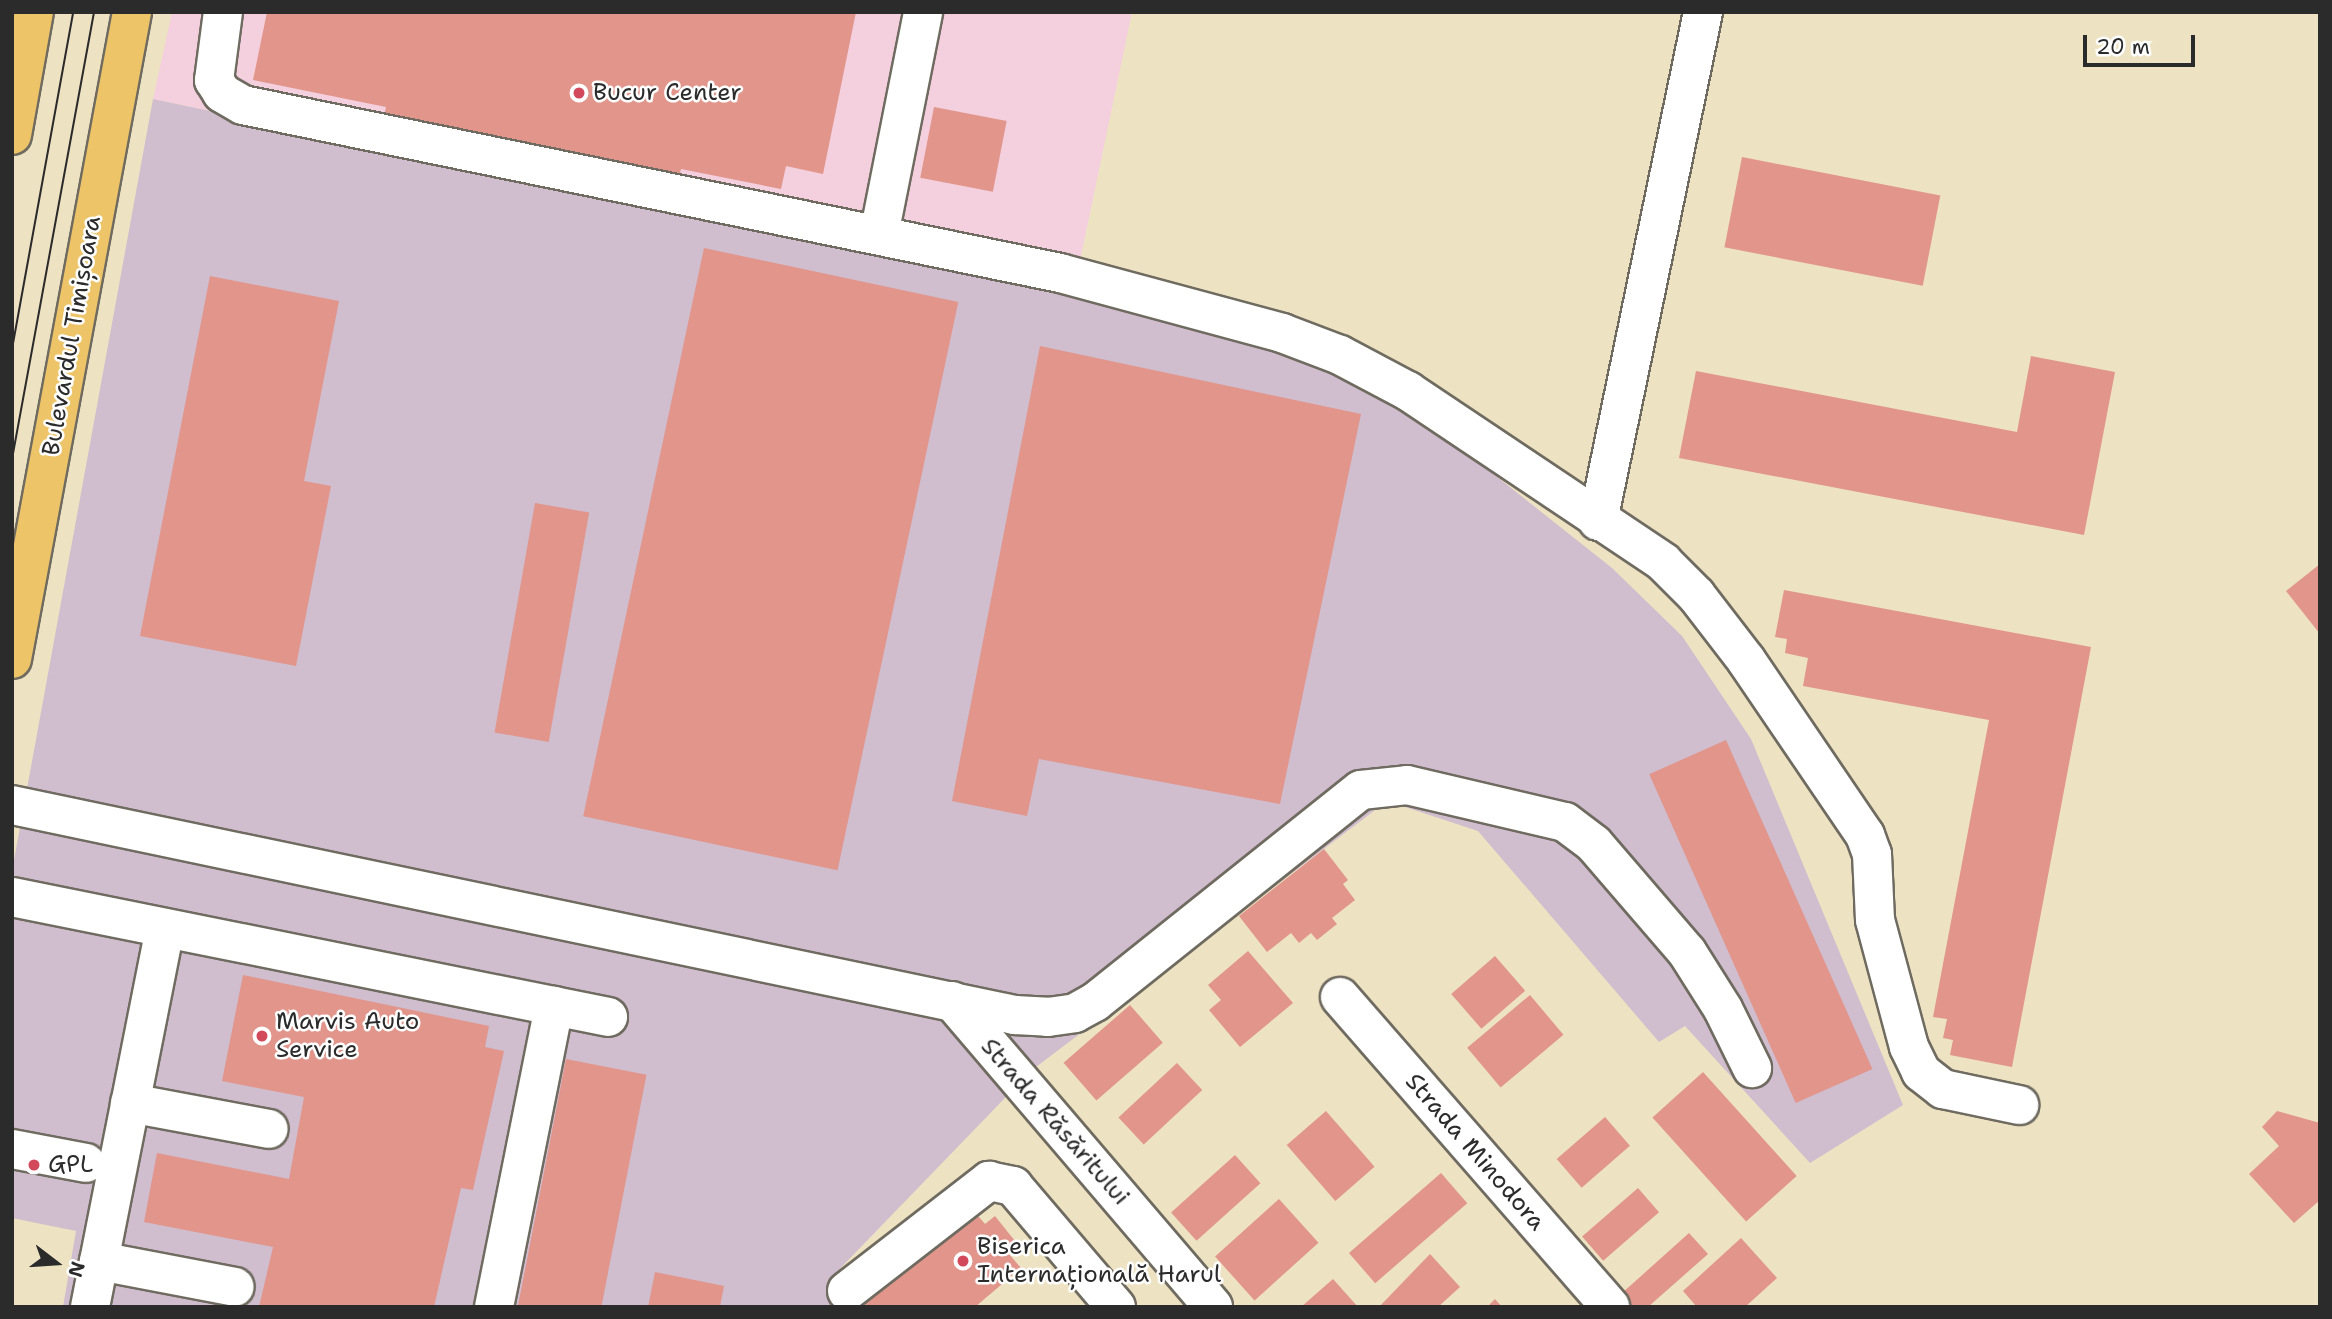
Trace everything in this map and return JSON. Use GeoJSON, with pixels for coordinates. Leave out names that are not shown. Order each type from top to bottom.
{"type":"FeatureCollection","features":[{"type":"Feature","properties":{"kind":"main road"},"geometry":{"type":"LineString","coordinates":[[12,135],[34,12]]}},
{"type":"Feature","properties":{"kind":"main road","name":"Bulevardul Timișoara"},"geometry":{"type":"LineString","coordinates":[[12,659],[132,12]]}},
{"type":"Feature","properties":{"kind":"street"},"geometry":{"type":"LineString","coordinates":[[223,12],[212,70],[222,93],[243,105],[1060,273],[1282,333],[1340,355],[1408,391],[1598,521],[1663,562],[1696,595],[1746,660],[1865,835],[1872,853],[1875,920],[1909,1047],[1921,1072],[1943,1089],[2019,1105]]}},
{"type":"Feature","properties":{"kind":"street"},"geometry":{"type":"LineString","coordinates":[[878,235],[923,12]]}},
{"type":"Feature","properties":{"kind":"street"},"geometry":{"type":"LineString","coordinates":[[1598,521],[1703,12]]}},
{"type":"Feature","properties":{"kind":"street"},"geometry":{"type":"LineString","coordinates":[[12,805],[1032,1017],[1075,1013],[1096,1002],[1362,790],[1407,785],[1565,822],[1594,844],[1687,951],[1723,1009],[1752,1068]]}},
{"type":"Feature","properties":{"kind":"street"},"geometry":{"type":"LineString","coordinates":[[12,897],[608,1017]]}},
{"type":"Feature","properties":{"kind":"street"},"geometry":{"type":"LineString","coordinates":[[90,1307],[165,928]]}},
{"type":"Feature","properties":{"kind":"street","name":"Strada Minodora"},"geometry":{"type":"LineString","coordinates":[[1340,997],[1609,1307]]}},
{"type":"Feature","properties":{"kind":"street","name":"Strada Răsăritului"},"geometry":{"type":"LineString","coordinates":[[952,1001],[1213,1307]]}},
{"type":"Feature","properties":{"kind":"street"},"geometry":{"type":"LineString","coordinates":[[494,1307],[554,1006]]}},
{"type":"Feature","properties":{"kind":"street"},"geometry":{"type":"LineString","coordinates":[[130,1103],[269,1129]]}},
{"type":"Feature","properties":{"kind":"street"},"geometry":{"type":"LineString","coordinates":[[12,1149],[86,1163]]}},
{"type":"Feature","properties":{"kind":"street"},"geometry":{"type":"LineString","coordinates":[[847,1291],[989,1181],[1013,1186],[1116,1307]]}},
{"type":"Feature","properties":{"kind":"street"},"geometry":{"type":"LineString","coordinates":[[99,1261],[235,1287]]}},
{"type":"Feature","properties":{"kind":"shaded area"},"geometry":{"type":"Polygon","coordinates":[[[172,12],[1132,12],[1073,294],[153,99],[172,12]]]}},
{"type":"Feature","properties":{"kind":"shaded area"},"geometry":{"type":"Polygon","coordinates":[[[153,99],[1191,318],[1370,384],[1458,446],[1612,568],[1682,636],[1751,739],[1903,1105],[1810,1163],[1685,1026],[1659,1042],[1478,831],[1387,801],[1032,1070],[827,1282],[846,1307],[63,1307],[76,1231],[12,1218],[12,871],[153,99]]]}},
{"type":"Feature","properties":{"kind":"building","name":"Bucur Center"},"geometry":{"type":"Polygon","coordinates":[[[267,12],[856,12],[823,174],[786,166],[781,189],[681,169],[677,186],[382,126],[386,107],[253,80],[267,12]]]}},
{"type":"Feature","properties":{"kind":"building"},"geometry":{"type":"Polygon","coordinates":[[[934,107],[1007,121],[993,192],[920,178],[934,107]]]}},
{"type":"Feature","properties":{"kind":"building"},"geometry":{"type":"Polygon","coordinates":[[[1742,157],[1940,196],[1923,286],[1724,247],[1742,157]]]}},
{"type":"Feature","properties":{"kind":"building"},"geometry":{"type":"Polygon","coordinates":[[[704,248],[958,302],[838,870],[583,816],[704,248]]]}},
{"type":"Feature","properties":{"kind":"building"},"geometry":{"type":"Polygon","coordinates":[[[210,276],[339,301],[304,481],[331,486],[296,666],[140,636],[210,276]]]}},
{"type":"Feature","properties":{"kind":"building"},"geometry":{"type":"Polygon","coordinates":[[[1040,346],[1361,414],[1280,804],[1039,759],[1027,816],[952,801],[1040,346]]]}},
{"type":"Feature","properties":{"kind":"building"},"geometry":{"type":"Polygon","coordinates":[[[2031,356],[2115,372],[2084,535],[1679,458],[1696,371],[2017,432],[2031,356]]]}},
{"type":"Feature","properties":{"kind":"building"},"geometry":{"type":"Polygon","coordinates":[[[535,503],[589,513],[549,742],[495,732],[535,503]]]}},
{"type":"Feature","properties":{"kind":"building"},"geometry":{"type":"Polygon","coordinates":[[[2320,564],[2320,634],[2286,591],[2320,564]]]}},
{"type":"Feature","properties":{"kind":"building"},"geometry":{"type":"Polygon","coordinates":[[[1784,590],[2091,647],[2012,1067],[1950,1055],[1953,1040],[1943,1038],[1947,1019],[1933,1017],[1989,720],[1803,686],[1808,658],[1785,653],[1787,639],[1775,637],[1784,590]]]}},
{"type":"Feature","properties":{"kind":"building"},"geometry":{"type":"Polygon","coordinates":[[[1726,740],[1872,1069],[1796,1103],[1649,774],[1726,740]]]}},
{"type":"Feature","properties":{"kind":"building"},"geometry":{"type":"Polygon","coordinates":[[[1324,849],[1348,880],[1343,884],[1355,900],[1332,918],[1337,924],[1317,940],[1311,933],[1299,943],[1291,933],[1267,952],[1239,916],[1324,849]]]}},
{"type":"Feature","properties":{"kind":"building"},"geometry":{"type":"Polygon","coordinates":[[[1248,951],[1293,1003],[1240,1047],[1209,1010],[1221,1000],[1208,985],[1248,951]]]}},
{"type":"Feature","properties":{"kind":"building"},"geometry":{"type":"Polygon","coordinates":[[[1495,956],[1525,991],[1481,1029],[1451,994],[1495,956]]]}},
{"type":"Feature","properties":{"kind":"building"},"geometry":{"type":"Polygon","coordinates":[[[243,975],[489,1026],[485,1047],[504,1051],[473,1190],[461,1188],[434,1307],[259,1307],[273,1247],[144,1222],[157,1153],[289,1179],[304,1097],[222,1081],[243,975]]]}},
{"type":"Feature","properties":{"kind":"building"},"geometry":{"type":"Polygon","coordinates":[[[1530,995],[1563,1035],[1501,1088],[1467,1048],[1530,995]]]}},
{"type":"Feature","properties":{"kind":"building"},"geometry":{"type":"Polygon","coordinates":[[[1130,1005],[1163,1043],[1096,1100],[1064,1063],[1130,1005]]]}},
{"type":"Feature","properties":{"kind":"building"},"geometry":{"type":"Polygon","coordinates":[[[566,1059],[646,1075],[601,1307],[518,1307],[566,1059]]]}},
{"type":"Feature","properties":{"kind":"building"},"geometry":{"type":"Polygon","coordinates":[[[1177,1063],[1202,1090],[1144,1145],[1118,1118],[1177,1063]]]}},
{"type":"Feature","properties":{"kind":"building"},"geometry":{"type":"Polygon","coordinates":[[[1703,1072],[1797,1176],[1746,1222],[1652,1118],[1703,1072]]]}},
{"type":"Feature","properties":{"kind":"building"},"geometry":{"type":"Polygon","coordinates":[[[1326,1111],[1375,1167],[1335,1201],[1287,1145],[1326,1111]]]}},
{"type":"Feature","properties":{"kind":"building"},"geometry":{"type":"Polygon","coordinates":[[[2277,1111],[2320,1123],[2320,1200],[2294,1223],[2249,1174],[2279,1146],[2262,1127],[2277,1111]]]}},
{"type":"Feature","properties":{"kind":"building"},"geometry":{"type":"Polygon","coordinates":[[[1605,1117],[1630,1146],[1582,1188],[1557,1159],[1605,1117]]]}},
{"type":"Feature","properties":{"kind":"building"},"geometry":{"type":"Polygon","coordinates":[[[1235,1155],[1260,1183],[1197,1241],[1171,1213],[1235,1155]]]}},
{"type":"Feature","properties":{"kind":"building"},"geometry":{"type":"Polygon","coordinates":[[[1441,1173],[1467,1203],[1375,1283],[1349,1253],[1441,1173]]]}},
{"type":"Feature","properties":{"kind":"building"},"geometry":{"type":"Polygon","coordinates":[[[1638,1188],[1659,1212],[1603,1261],[1582,1237],[1638,1188]]]}},
{"type":"Feature","properties":{"kind":"building"},"geometry":{"type":"Polygon","coordinates":[[[1279,1199],[1318,1243],[1255,1300],[1215,1257],[1279,1199]]]}},
{"type":"Feature","properties":{"kind":"building","name":"Biserica Internațională Harul"},"geometry":{"type":"Polygon","coordinates":[[[973,1210],[985,1224],[995,1216],[1019,1246],[1009,1254],[1021,1268],[975,1307],[867,1307],[863,1301],[973,1210]]]}},
{"type":"Feature","properties":{"kind":"building"},"geometry":{"type":"Polygon","coordinates":[[[1689,1233],[1708,1254],[1648,1307],[1615,1307],[1611,1303],[1689,1233]]]}},
{"type":"Feature","properties":{"kind":"building"},"geometry":{"type":"Polygon","coordinates":[[[1741,1238],[1777,1278],[1745,1307],[1697,1307],[1683,1291],[1741,1238]]]}},
{"type":"Feature","properties":{"kind":"building"},"geometry":{"type":"Polygon","coordinates":[[[1430,1254],[1460,1287],[1438,1307],[1379,1307],[1430,1254]]]}},
{"type":"Feature","properties":{"kind":"building"},"geometry":{"type":"Polygon","coordinates":[[[655,1272],[724,1286],[720,1307],[648,1307],[655,1272]]]}},
{"type":"Feature","properties":{"kind":"building"},"geometry":{"type":"Polygon","coordinates":[[[1333,1279],[1358,1307],[1301,1307],[1333,1279]]]}},
{"type":"Feature","properties":{"kind":"building"},"geometry":{"type":"Polygon","coordinates":[[[1495,1299],[1502,1307],[1487,1307],[1495,1299]]]}},
{"type":"Feature","properties":{"kind":"tram line"},"geometry":{"type":"LineString","coordinates":[[12,349],[73,12]]}},
{"type":"Feature","properties":{"kind":"tram line"},"geometry":{"type":"LineString","coordinates":[[12,459],[94,12]]}},
{"type":"Feature","properties":{"kind":"place","name":"Bucur Center"},"geometry":{"type":"Point","coordinates":[579,93]}},
{"type":"Feature","properties":{"kind":"place","name":"Marvis Auto Service"},"geometry":{"type":"Point","coordinates":[262,1036]}},
{"type":"Feature","properties":{"kind":"place","name":"GPL"},"geometry":{"type":"Point","coordinates":[34,1165]}},
{"type":"Feature","properties":{"kind":"place","name":"Biserica Internațională Harul"},"geometry":{"type":"Point","coordinates":[963,1261]}}]}
